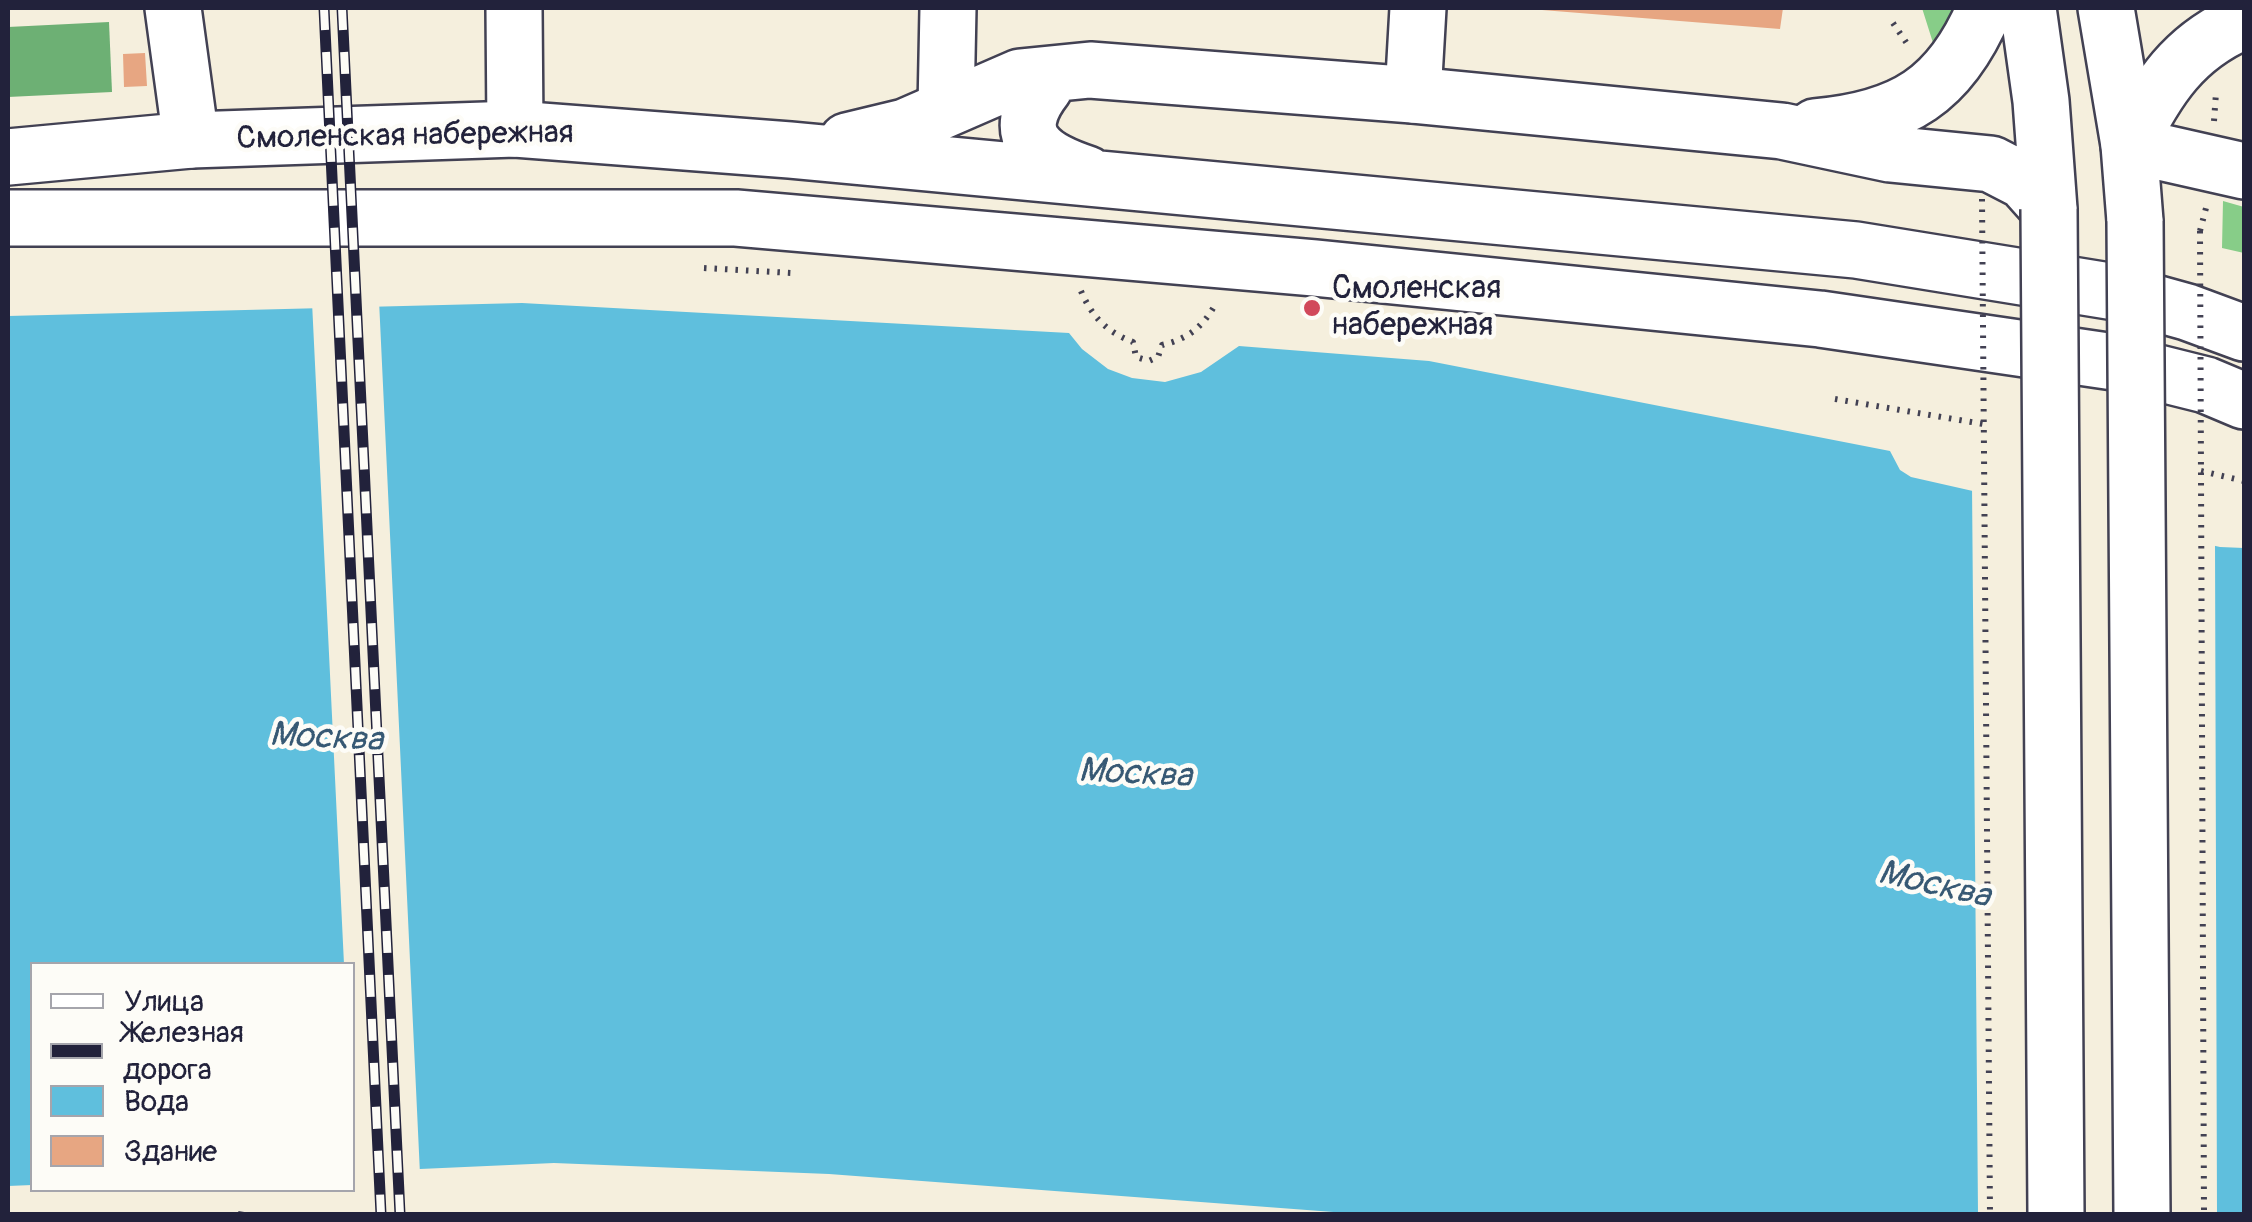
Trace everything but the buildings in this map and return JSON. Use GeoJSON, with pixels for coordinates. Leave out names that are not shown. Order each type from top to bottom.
{"type":"FeatureCollection","features":[{"type":"Feature","properties":{"kind":"main road"},"geometry":{"type":"LineString","coordinates":[[174,8],[190,140]]}},
{"type":"Feature","properties":{"kind":"main road"},"geometry":{"type":"LineString","coordinates":[[514,8],[515,129]]}},
{"type":"Feature","properties":{"kind":"main road"},"geometry":{"type":"LineString","coordinates":[[946,108],[948,8]]}},
{"type":"Feature","properties":{"kind":"main road"},"geometry":{"type":"LineString","coordinates":[[1413,95],[1418,8]]}},
{"type":"Feature","properties":{"kind":"main road"},"geometry":{"type":"LineString","coordinates":[[1782,130],[1851,124],[1880,118],[1907,105],[1936,84],[1964,49],[1985,8]]}},
{"type":"Feature","properties":{"kind":"main road"},"geometry":{"type":"LineString","coordinates":[[2028,8],[2041,101],[2049,209],[2056,1214]]}},
{"type":"Feature","properties":{"kind":"main road"},"geometry":{"type":"LineString","coordinates":[[2106,8],[2129,145],[2136,221],[2142,1214]]}},
{"type":"Feature","properties":{"kind":"main road"},"geometry":{"type":"LineString","coordinates":[[2129,145],[2160,88],[2184,60],[2214,34],[2244,21]]}},
{"type":"Feature","properties":{"kind":"main road"},"geometry":{"type":"LineString","coordinates":[[790,150],[905,127],[1020,77],[1413,95],[1782,130],[1890,154],[1991,164],[2024,181],[2049,209]]}},
{"type":"Feature","properties":{"kind":"main road"},"geometry":{"type":"LineString","coordinates":[[736,218],[838,200],[943,163],[978,128],[1011,104],[1068,79]]}},
{"type":"Feature","properties":{"kind":"main road"},"geometry":{"type":"LineString","coordinates":[[1068,79],[1032,104],[1027,122],[1030,139],[1038,151],[1060,165],[1094,176]]}},
{"type":"Feature","properties":{"kind":"main road","name":"Смоленская набережная"},"geometry":{"type":"LineString","coordinates":[[8,157],[190,140],[515,129],[790,150],[1856,250],[2115,292],[2188,312],[2244,333]]}},
{"type":"Feature","properties":{"kind":"main road"},"geometry":{"type":"LineString","coordinates":[[2129,145],[2244,170]]}},
{"type":"Feature","properties":{"kind":"main road"},"geometry":{"type":"LineString","coordinates":[[8,218],[736,218],[1315,268],[1820,320],[2114,362],[2206,385],[2244,401]]}},
{"type":"Feature","properties":{"kind":"path"},"geometry":{"type":"LineString","coordinates":[[1982,199],[1990,1214]]}},
{"type":"Feature","properties":{"kind":"path"},"geometry":{"type":"LineString","coordinates":[[2200,231],[2204,1214]]}},
{"type":"Feature","properties":{"kind":"path"},"geometry":{"type":"LineString","coordinates":[[703,268],[799,273]]}},
{"type":"Feature","properties":{"kind":"path"},"geometry":{"type":"LineString","coordinates":[[1066,289],[1098,291]]}},
{"type":"Feature","properties":{"kind":"path"},"geometry":{"type":"LineString","coordinates":[[1201,298],[1218,300]]}},
{"type":"Feature","properties":{"kind":"path"},"geometry":{"type":"LineString","coordinates":[[1087,304],[1096,320],[1116,336],[1133,342],[1136,356],[1149,361],[1158,357],[1162,345],[1181,340],[1210,314]]}},
{"type":"Feature","properties":{"kind":"path"},"geometry":{"type":"LineString","coordinates":[[1835,399],[1983,424]]}},
{"type":"Feature","properties":{"kind":"path"},"geometry":{"type":"LineString","coordinates":[[2201,472],[2244,481]]}},
{"type":"Feature","properties":{"kind":"green space"},"geometry":{"type":"Polygon","coordinates":[[[1922,8],[1970,8],[1934,46],[1922,8]]]}},
{"type":"Feature","properties":{"kind":"green space"},"geometry":{"type":"Polygon","coordinates":[[[109,22],[112,92],[8,97],[8,27],[109,22]]]}},
{"type":"Feature","properties":{"kind":"green space"},"geometry":{"type":"Polygon","coordinates":[[[2223,201],[2244,207],[2244,253],[2222,248],[2223,201]]]}},
{"type":"Feature","properties":{"kind":"water","name":"Москва"},"geometry":{"type":"Polygon","coordinates":[[[522,303],[1069,333],[1108,369],[1132,378],[1165,382],[1201,372],[1239,346],[1429,361],[1890,451],[1900,470],[1911,477],[2220,547],[2244,548],[2244,1214],[1360,1214],[829,1174],[554,1163],[355,1172],[355,962],[30,962],[30,1185],[8,1186],[8,316],[522,303]]]}},
{"type":"Feature","properties":{"kind":"pier"},"geometry":{"type":"Polygon","coordinates":[[[379,300],[420,1174],[355,1177],[355,962],[344,962],[312,302],[379,300]]]}},
{"type":"Feature","properties":{"kind":"pier"},"geometry":{"type":"Polygon","coordinates":[[[1972,485],[2215,541],[2217,1214],[1978,1214],[1972,485]]]}},
{"type":"Feature","properties":{"kind":"railway"},"geometry":{"type":"LineString","coordinates":[[324,8],[381,1214]]}},
{"type":"Feature","properties":{"kind":"railway"},"geometry":{"type":"LineString","coordinates":[[342,8],[400,1214]]}},
{"type":"Feature","properties":{"kind":"place","name":"Смоленская набережная"},"geometry":{"type":"Point","coordinates":[1312,308]}}]}
